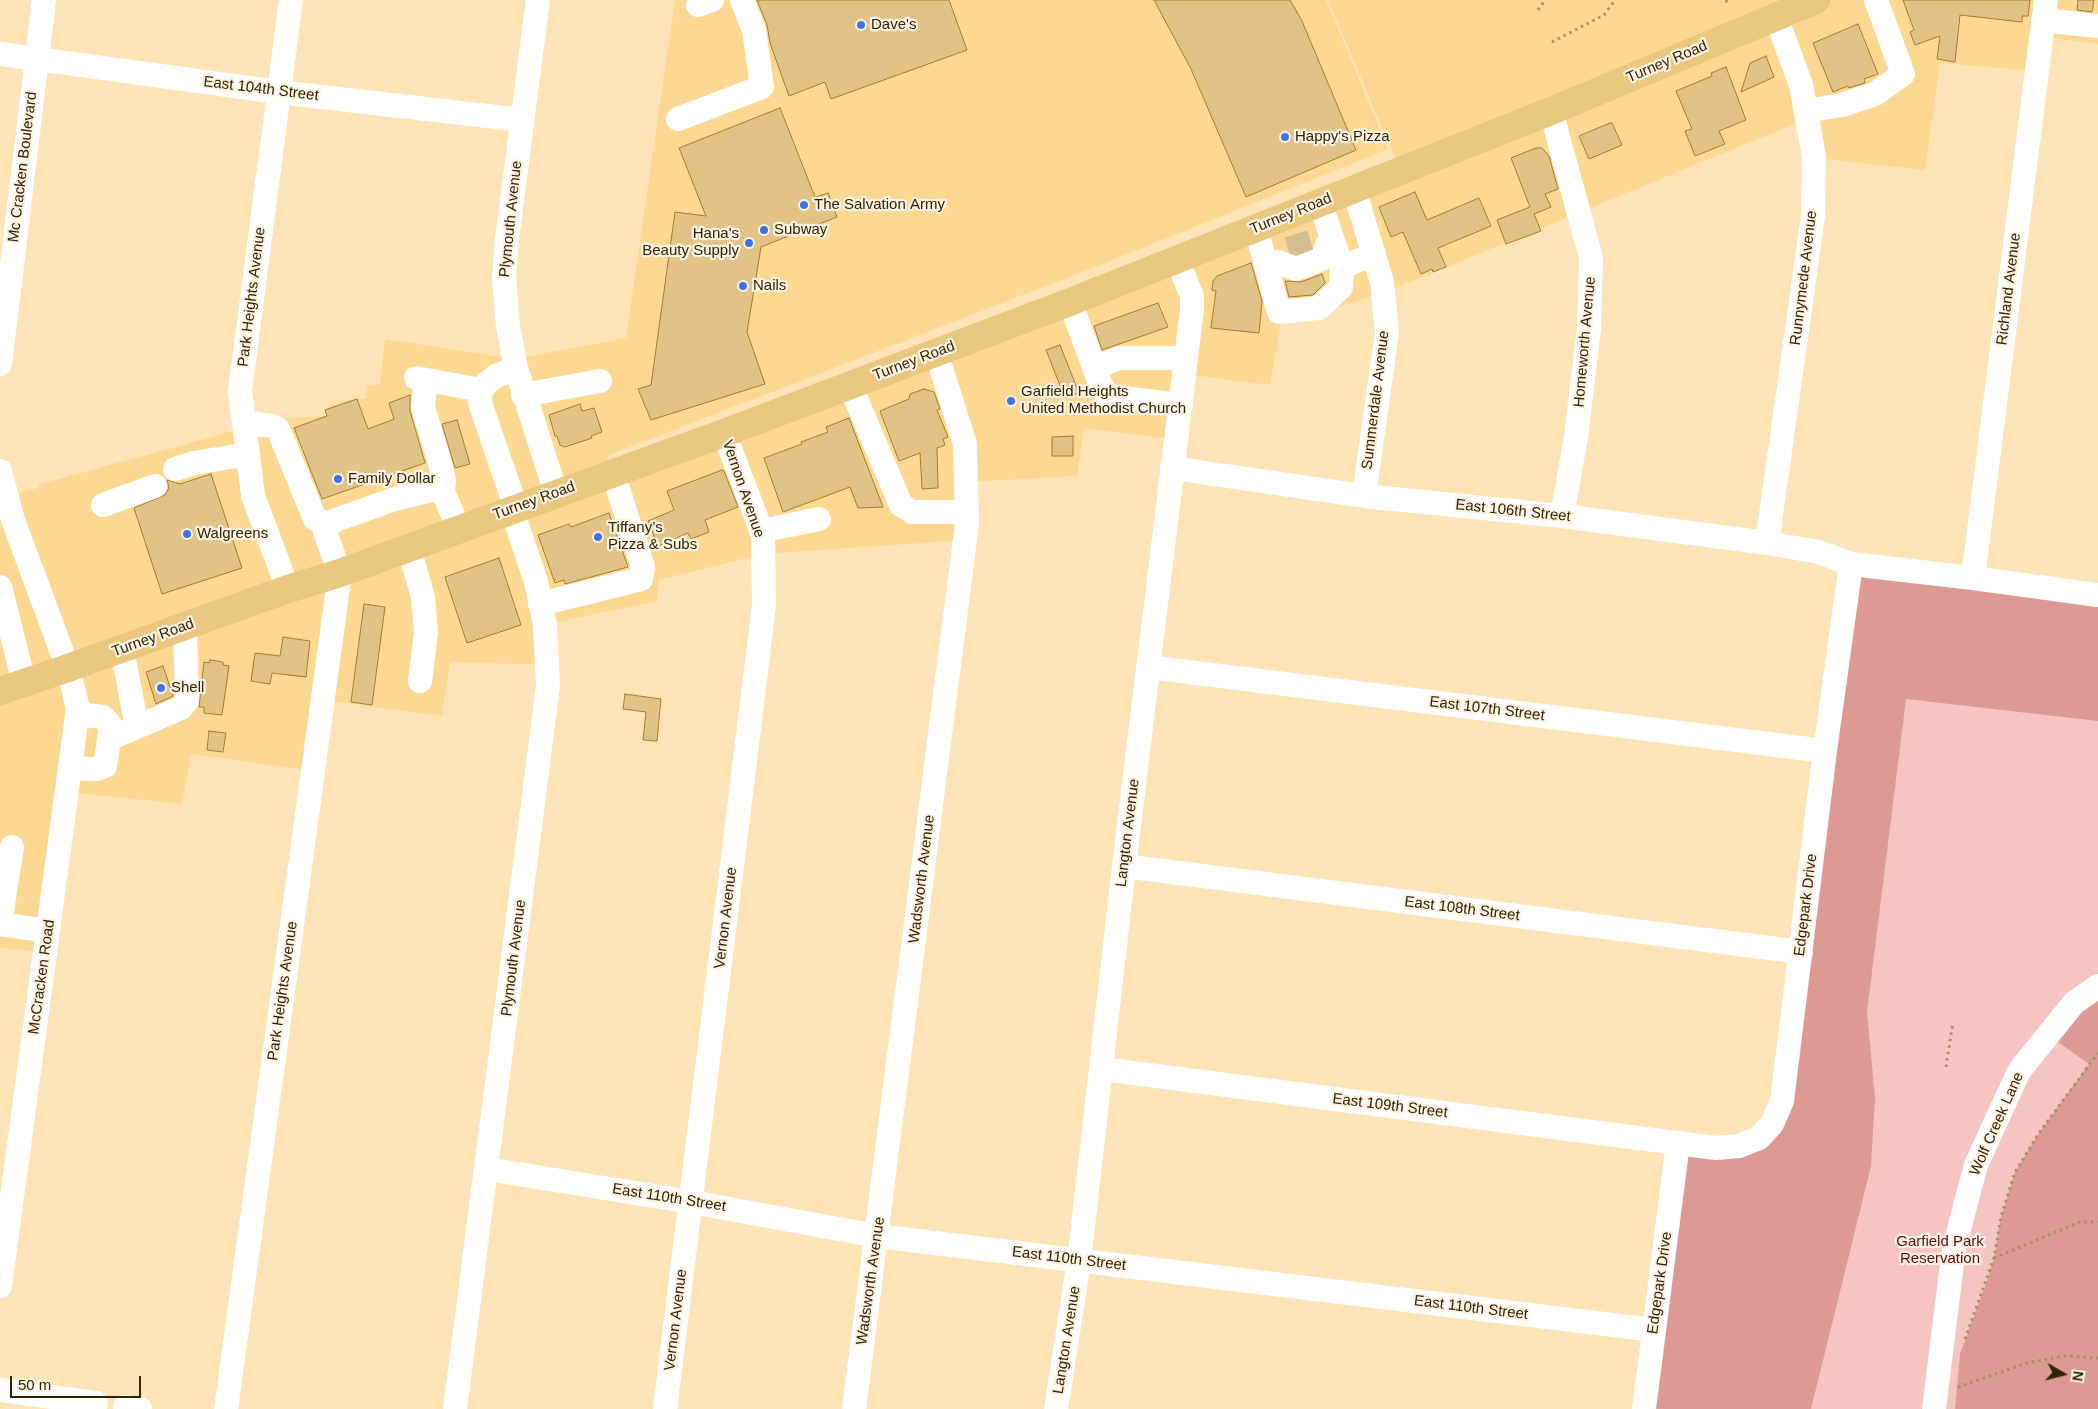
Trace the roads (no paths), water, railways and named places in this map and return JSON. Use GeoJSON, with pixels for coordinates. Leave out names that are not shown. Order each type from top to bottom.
{"type":"FeatureCollection","features":[{"type":"Feature","properties":{"kind":"main road","name":"Turney Road"},"geometry":{"type":"LineString","coordinates":[[12,687],[409,548],[724,433],[1070,302],[1550,111],[1816,0]]}},
{"type":"Feature","properties":{"kind":"street","name":"Mc Cracken Boulevard"},"geometry":{"type":"LineString","coordinates":[[0,364],[44,0]]}},
{"type":"Feature","properties":{"kind":"street","name":"Park Heights Avenue"},"geometry":{"type":"LineString","coordinates":[[288,589],[253,496],[240,392],[291,0]]}},
{"type":"Feature","properties":{"kind":"street","name":"Plymouth Avenue"},"geometry":{"type":"LineString","coordinates":[[538,0],[504,277],[508,326],[516,368],[523,395],[556,493]]}},
{"type":"Feature","properties":{"kind":"street"},"geometry":{"type":"LineString","coordinates":[[678,118],[762,87],[754,30],[742,0]]}},
{"type":"Feature","properties":{"kind":"street"},"geometry":{"type":"LineString","coordinates":[[1806,111],[1842,105],[1875,94],[1903,74],[1876,0]]}},
{"type":"Feature","properties":{"kind":"street"},"geometry":{"type":"LineString","coordinates":[[2045,10],[2098,26]]}},
{"type":"Feature","properties":{"kind":"street","name":"Richland Avenue"},"geometry":{"type":"LineString","coordinates":[[1973,578],[2045,10]]}},
{"type":"Feature","properties":{"kind":"street","name":"Runnymede Avenue"},"geometry":{"type":"LineString","coordinates":[[1767,544],[1813,216],[1814,156],[1806,111],[1801,85],[1776,17]]}},
{"type":"Feature","properties":{"kind":"street","name":"East 104th Street"},"geometry":{"type":"LineString","coordinates":[[0,54],[278,92],[522,120]]}},
{"type":"Feature","properties":{"kind":"street","name":"Homeworth Avenue"},"geometry":{"type":"LineString","coordinates":[[1550,111],[1591,258],[1589,328],[1576,438],[1562,516]]}},
{"type":"Feature","properties":{"kind":"street","name":"Summerdale Avenue"},"geometry":{"type":"LineString","coordinates":[[1354,189],[1382,282],[1387,332],[1364,496]]}},
{"type":"Feature","properties":{"kind":"street"},"geometry":{"type":"LineString","coordinates":[[1256,229],[1278,259],[1296,269],[1322,259],[1326,243],[1320,203]]}},
{"type":"Feature","properties":{"kind":"street"},"geometry":{"type":"LineString","coordinates":[[1278,259],[1279,312],[1319,308],[1341,287],[1342,267],[1326,243]]}},
{"type":"Feature","properties":{"kind":"street"},"geometry":{"type":"LineString","coordinates":[[1342,267],[1374,254]]}},
{"type":"Feature","properties":{"kind":"street","name":"Langton Avenue"},"geometry":{"type":"LineString","coordinates":[[1056,1409],[1079,1261],[1124,866],[1186,358],[1192,296],[1177,260]]}},
{"type":"Feature","properties":{"kind":"street"},"geometry":{"type":"LineString","coordinates":[[1070,302],[1107,396],[1181,405]]}},
{"type":"Feature","properties":{"kind":"street","name":"Wadsworth Avenue"},"geometry":{"type":"LineString","coordinates":[[854,1409],[966,532],[965,444],[936,352]]}},
{"type":"Feature","properties":{"kind":"street"},"geometry":{"type":"LineString","coordinates":[[1095,368],[1119,358],[1186,358]]}},
{"type":"Feature","properties":{"kind":"street"},"geometry":{"type":"LineString","coordinates":[[459,529],[443,492],[444,481],[441,467],[423,407],[421,379],[481,390],[496,376],[516,368]]}},
{"type":"Feature","properties":{"kind":"street"},"geometry":{"type":"LineString","coordinates":[[523,395],[600,381]]}},
{"type":"Feature","properties":{"kind":"street"},"geometry":{"type":"LineString","coordinates":[[850,385],[901,505],[912,512],[966,512]]}},
{"type":"Feature","properties":{"kind":"street","name":"Plymouth Avenue"},"geometry":{"type":"LineString","coordinates":[[455,1409],[548,686],[545,625],[536,582],[480,403],[481,390]]}},
{"type":"Feature","properties":{"kind":"street"},"geometry":{"type":"LineString","coordinates":[[244,422],[272,426],[278,429],[315,518],[322,522],[330,522],[395,499],[432,490],[443,492]]}},
{"type":"Feature","properties":{"kind":"street","name":"Vernon Avenue"},"geometry":{"type":"LineString","coordinates":[[664,1409],[764,606],[763,535],[724,433]]}},
{"type":"Feature","properties":{"kind":"street"},"geometry":{"type":"LineString","coordinates":[[176,474],[194,463],[248,457]]}},
{"type":"Feature","properties":{"kind":"street","name":"East 106th Street"},"geometry":{"type":"LineString","coordinates":[[1172,468],[1364,496],[1562,516],[1767,544],[1819,552],[1851,564]]}},
{"type":"Feature","properties":{"kind":"street"},"geometry":{"type":"LineString","coordinates":[[0,471],[13,520],[68,668]]}},
{"type":"Feature","properties":{"kind":"street"},"geometry":{"type":"LineString","coordinates":[[540,604],[641,579],[643,567],[614,472]]}},
{"type":"Feature","properties":{"kind":"street"},"geometry":{"type":"LineString","coordinates":[[101,500],[154,482]]}},
{"type":"Feature","properties":{"kind":"street"},"geometry":{"type":"LineString","coordinates":[[761,531],[819,519]]}},
{"type":"Feature","properties":{"kind":"street"},"geometry":{"type":"LineString","coordinates":[[330,522],[325,532],[340,573]]}},
{"type":"Feature","properties":{"kind":"street"},"geometry":{"type":"LineString","coordinates":[[409,548],[423,597],[426,632],[420,681]]}},
{"type":"Feature","properties":{"kind":"street"},"geometry":{"type":"LineString","coordinates":[[1851,564],[1973,578],[2098,596]]}},
{"type":"Feature","properties":{"kind":"street","name":"Edgepark Drive"},"geometry":{"type":"LineString","coordinates":[[1644,1409],[1678,1143],[1716,1148],[1739,1146],[1759,1138],[1772,1124],[1782,1101],[1825,751],[1851,564]]}},
{"type":"Feature","properties":{"kind":"street"},"geometry":{"type":"LineString","coordinates":[[12,687],[0,582],[31,568]]}},
{"type":"Feature","properties":{"kind":"street","name":"Park Heights Avenue"},"geometry":{"type":"LineString","coordinates":[[226,1409],[340,573]]}},
{"type":"Feature","properties":{"kind":"street"},"geometry":{"type":"LineString","coordinates":[[109,740],[181,708],[187,701],[185,626]]}},
{"type":"Feature","properties":{"kind":"street"},"geometry":{"type":"LineString","coordinates":[[122,649],[137,727]]}},
{"type":"Feature","properties":{"kind":"street","name":"East 107th Street"},"geometry":{"type":"LineString","coordinates":[[1148,667],[1825,751]]}},
{"type":"Feature","properties":{"kind":"street","name":"McCracken Road"},"geometry":{"type":"LineString","coordinates":[[0,1286],[78,708],[68,668]]}},
{"type":"Feature","properties":{"kind":"street"},"geometry":{"type":"LineString","coordinates":[[70,768],[96,769],[105,766],[111,726],[103,717],[77,714]]}},
{"type":"Feature","properties":{"kind":"street"},"geometry":{"type":"LineString","coordinates":[[12,847],[0,924],[48,931]]}},
{"type":"Feature","properties":{"kind":"street","name":"East 108th Street"},"geometry":{"type":"LineString","coordinates":[[1124,866],[1801,952]]}},
{"type":"Feature","properties":{"kind":"street","name":"Wolf Creek Lane"},"geometry":{"type":"LineString","coordinates":[[1934,1409],[1954,1248],[1976,1165],[2019,1071],[2074,1003],[2098,986]]}},
{"type":"Feature","properties":{"kind":"street","name":"East 109th Street"},"geometry":{"type":"LineString","coordinates":[[1102,1069],[1678,1143]]}},
{"type":"Feature","properties":{"kind":"street","name":"East 110th Street"},"geometry":{"type":"LineString","coordinates":[[487,1169],[691,1202],[877,1236],[1654,1330]]}},
{"type":"Feature","properties":{"kind":"street"},"geometry":{"type":"LineString","coordinates":[[0,1390],[96,1403]]}},
{"type":"Feature","properties":{"kind":"tunnel"},"geometry":{"type":"LineString","coordinates":[[1288,249],[1317,240]]}},
{"type":"Feature","properties":{"kind":"place","name":"Dave's"},"geometry":{"type":"Point","coordinates":[861,25]}},
{"type":"Feature","properties":{"kind":"place","name":"Happy's Pizza"},"geometry":{"type":"Point","coordinates":[1285,137]}},
{"type":"Feature","properties":{"kind":"place","name":"The Salvation Army"},"geometry":{"type":"Point","coordinates":[804,205]}},
{"type":"Feature","properties":{"kind":"place","name":"Subway"},"geometry":{"type":"Point","coordinates":[764,230]}},
{"type":"Feature","properties":{"kind":"place","name":"Hana's Beauty Supply"},"geometry":{"type":"Point","coordinates":[749,243]}},
{"type":"Feature","properties":{"kind":"place","name":"Nails"},"geometry":{"type":"Point","coordinates":[743,286]}},
{"type":"Feature","properties":{"kind":"place","name":"Garfield Heights United Methodist Church"},"geometry":{"type":"Point","coordinates":[1011,401]}},
{"type":"Feature","properties":{"kind":"place","name":"Family Dollar"},"geometry":{"type":"Point","coordinates":[338,479]}},
{"type":"Feature","properties":{"kind":"place","name":"Walgreens"},"geometry":{"type":"Point","coordinates":[187,534]}},
{"type":"Feature","properties":{"kind":"place","name":"Tiffany’s Pizza & Subs"},"geometry":{"type":"Point","coordinates":[598,537]}},
{"type":"Feature","properties":{"kind":"place","name":"Shell"},"geometry":{"type":"Point","coordinates":[161,688]}},
{"type":"Feature","properties":{"kind":"park label","name":"Garfield Park Reservation"},"geometry":{"type":"Point","coordinates":[1940,1250]}}]}
